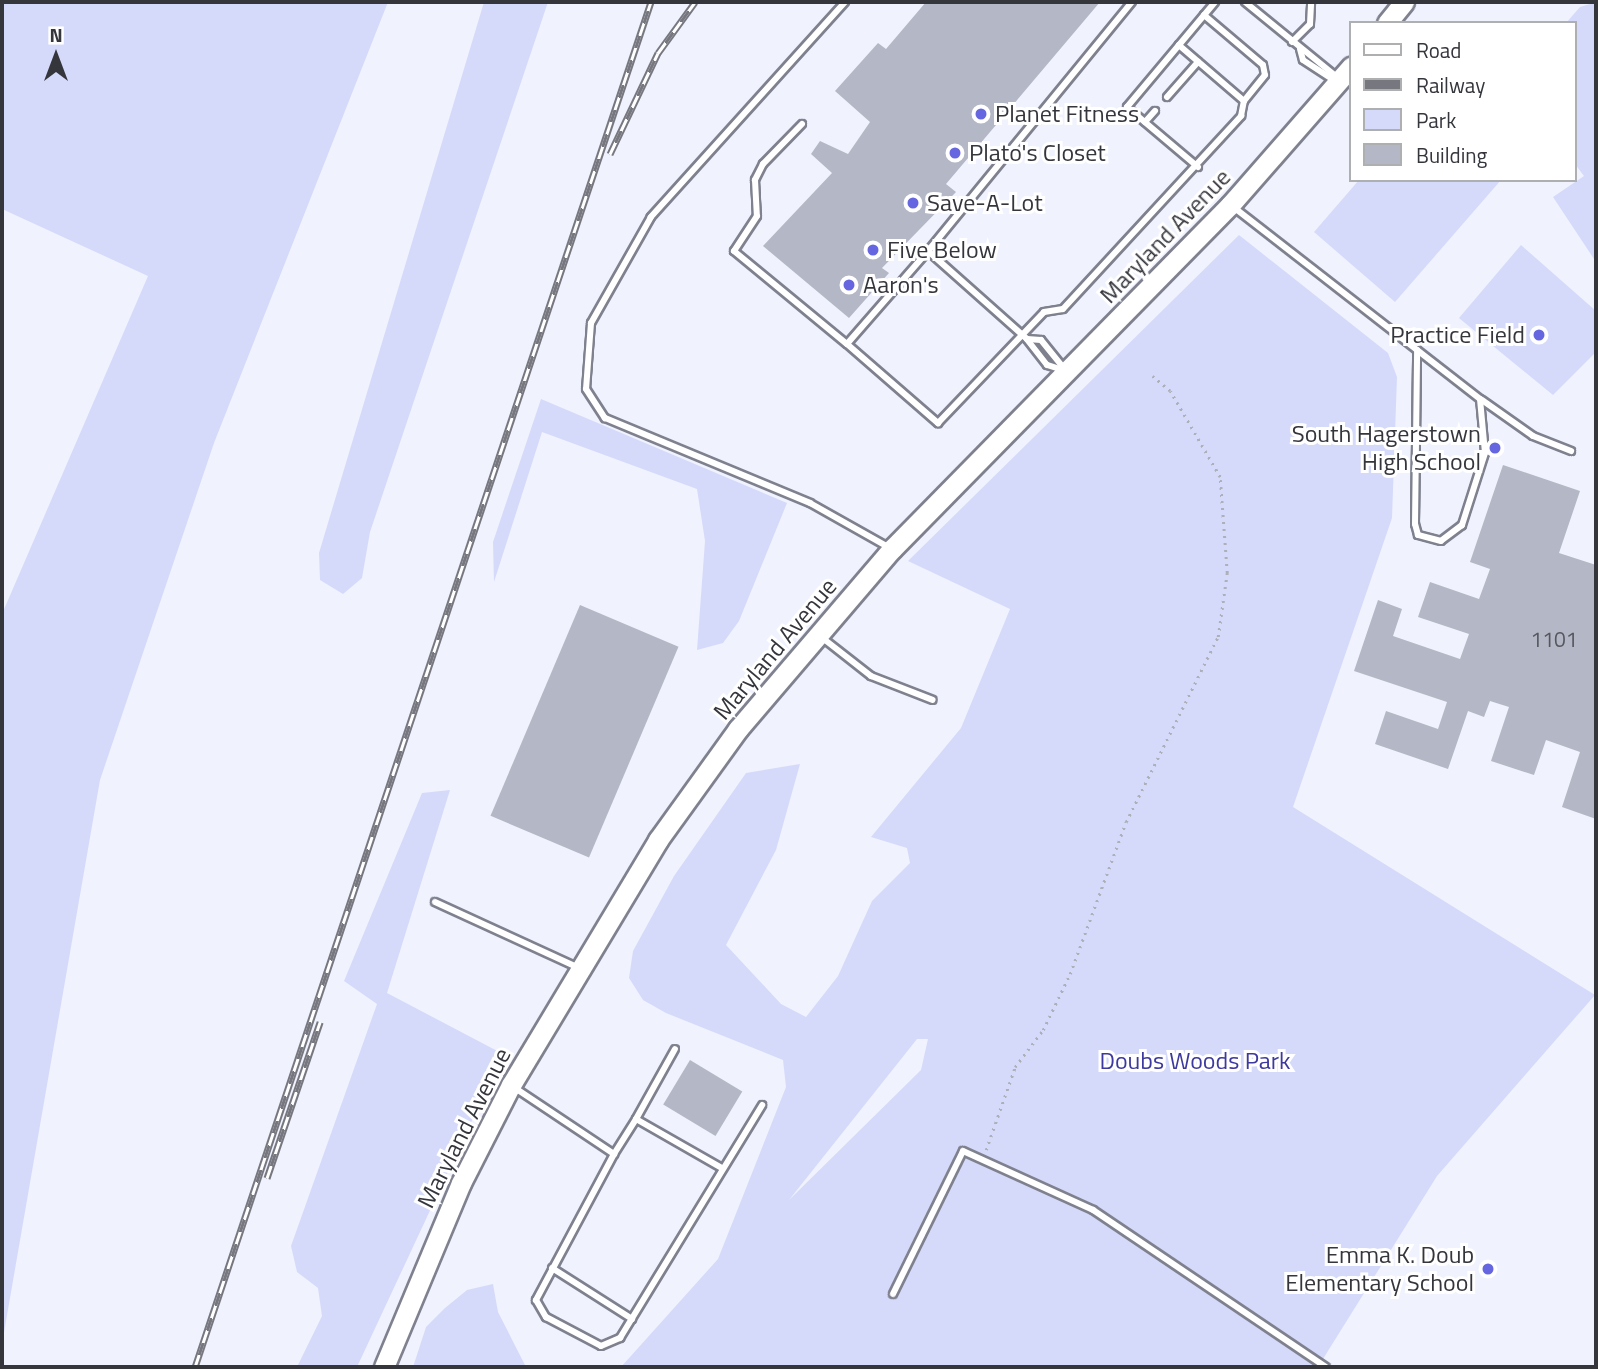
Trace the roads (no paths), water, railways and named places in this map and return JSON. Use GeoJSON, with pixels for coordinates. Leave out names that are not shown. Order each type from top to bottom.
{"type":"FeatureCollection","features":[{"type":"Feature","properties":{"kind":"main road"},"geometry":{"type":"LineString","coordinates":[[1389,21],[1404,2]]}},
{"type":"Feature","properties":{"kind":"main road","name":"Maryland Avenue"},"geometry":{"type":"LineString","coordinates":[[384,1367],[461,1183],[511,1085],[577,967],[658,840],[816,634],[892,550],[1230,205],[1345,74]]}},
{"type":"Feature","properties":{"kind":"lane"},"geometry":{"type":"LineString","coordinates":[[845,2],[652,217],[591,323],[586,389],[605,418],[810,503],[892,550]]}},
{"type":"Feature","properties":{"kind":"lane"},"geometry":{"type":"LineString","coordinates":[[847,344],[928,251],[1132,2]]}},
{"type":"Feature","properties":{"kind":"lane"},"geometry":{"type":"LineString","coordinates":[[1198,167],[1127,107],[1215,2]]}},
{"type":"Feature","properties":{"kind":"lane"},"geometry":{"type":"LineString","coordinates":[[1245,2],[1300,49],[1345,74]]}},
{"type":"Feature","properties":{"kind":"lane"},"geometry":{"type":"LineString","coordinates":[[1292,42],[1310,23],[1311,2]]}},
{"type":"Feature","properties":{"kind":"lane"},"geometry":{"type":"LineString","coordinates":[[802,124],[754,180],[757,216],[734,251],[938,423],[1025,337],[1044,312],[1063,309],[1198,167],[1241,116],[1244,100],[1265,75],[1263,65],[1204,15]]}},
{"type":"Feature","properties":{"kind":"lane"},"geometry":{"type":"LineString","coordinates":[[1179,46],[1244,100]]}},
{"type":"Feature","properties":{"kind":"lane"},"geometry":{"type":"LineString","coordinates":[[1300,49],[1303,61],[1323,77],[1345,74]]}},
{"type":"Feature","properties":{"kind":"lane"},"geometry":{"type":"LineString","coordinates":[[1167,97],[1198,62]]}},
{"type":"Feature","properties":{"kind":"lane"},"geometry":{"type":"LineString","coordinates":[[1145,122],[1155,111]]}},
{"type":"Feature","properties":{"kind":"lane"},"geometry":{"type":"LineString","coordinates":[[1230,205],[1480,398],[1533,436],[1571,451]]}},
{"type":"Feature","properties":{"kind":"lane"},"geometry":{"type":"LineString","coordinates":[[928,251],[1025,337],[1047,365],[1066,371]]}},
{"type":"Feature","properties":{"kind":"lane"},"geometry":{"type":"LineString","coordinates":[[1025,337],[1041,340],[1066,371]]}},
{"type":"Feature","properties":{"kind":"lane"},"geometry":{"type":"LineString","coordinates":[[1417,350],[1413,509],[1418,535],[1428,541],[1454,537],[1462,525],[1485,453],[1480,398]]}},
{"type":"Feature","properties":{"kind":"lane"},"geometry":{"type":"LineString","coordinates":[[816,634],[871,676],[933,700]]}},
{"type":"Feature","properties":{"kind":"lane"},"geometry":{"type":"LineString","coordinates":[[435,902],[577,967]]}},
{"type":"Feature","properties":{"kind":"lane"},"geometry":{"type":"LineString","coordinates":[[675,1049],[614,1154],[536,1300],[546,1317],[601,1346],[620,1338],[762,1105]]}},
{"type":"Feature","properties":{"kind":"lane"},"geometry":{"type":"LineString","coordinates":[[511,1085],[614,1154]]}},
{"type":"Feature","properties":{"kind":"lane"},"geometry":{"type":"LineString","coordinates":[[636,1119],[722,1168]]}},
{"type":"Feature","properties":{"kind":"lane"},"geometry":{"type":"LineString","coordinates":[[893,1294],[963,1151],[1093,1210],[1326,1367]]}},
{"type":"Feature","properties":{"kind":"lane"},"geometry":{"type":"LineString","coordinates":[[552,1268],[632,1319]]}},
{"type":"Feature","properties":{"kind":"railway"},"geometry":{"type":"LineString","coordinates":[[195,1367],[651,2]]}},
{"type":"Feature","properties":{"kind":"railway"},"geometry":{"type":"LineString","coordinates":[[610,154],[658,53],[695,2]]}},
{"type":"Feature","properties":{"kind":"railway"},"geometry":{"type":"LineString","coordinates":[[267,1178],[320,1022]]}},
{"type":"Feature","properties":{"kind":"place","name":"Planet Fitness"},"geometry":{"type":"Point","coordinates":[981,114]}},
{"type":"Feature","properties":{"kind":"place","name":"Plato's Closet"},"geometry":{"type":"Point","coordinates":[955,153]}},
{"type":"Feature","properties":{"kind":"place","name":"Save-A-Lot"},"geometry":{"type":"Point","coordinates":[913,203]}},
{"type":"Feature","properties":{"kind":"place","name":"Five Below"},"geometry":{"type":"Point","coordinates":[873,250]}},
{"type":"Feature","properties":{"kind":"place","name":"Aaron's"},"geometry":{"type":"Point","coordinates":[849,285]}},
{"type":"Feature","properties":{"kind":"place","name":"Practice Field"},"geometry":{"type":"Point","coordinates":[1539,335]}},
{"type":"Feature","properties":{"kind":"place","name":"South Hagerstown High School"},"geometry":{"type":"Point","coordinates":[1495,448]}},
{"type":"Feature","properties":{"kind":"place","name":"Emma K. Doub Elementary School"},"geometry":{"type":"Point","coordinates":[1488,1269]}},
{"type":"Feature","properties":{"kind":"park label","name":"Doubs Woods Park"},"geometry":{"type":"Point","coordinates":[1195,1061]}}]}
